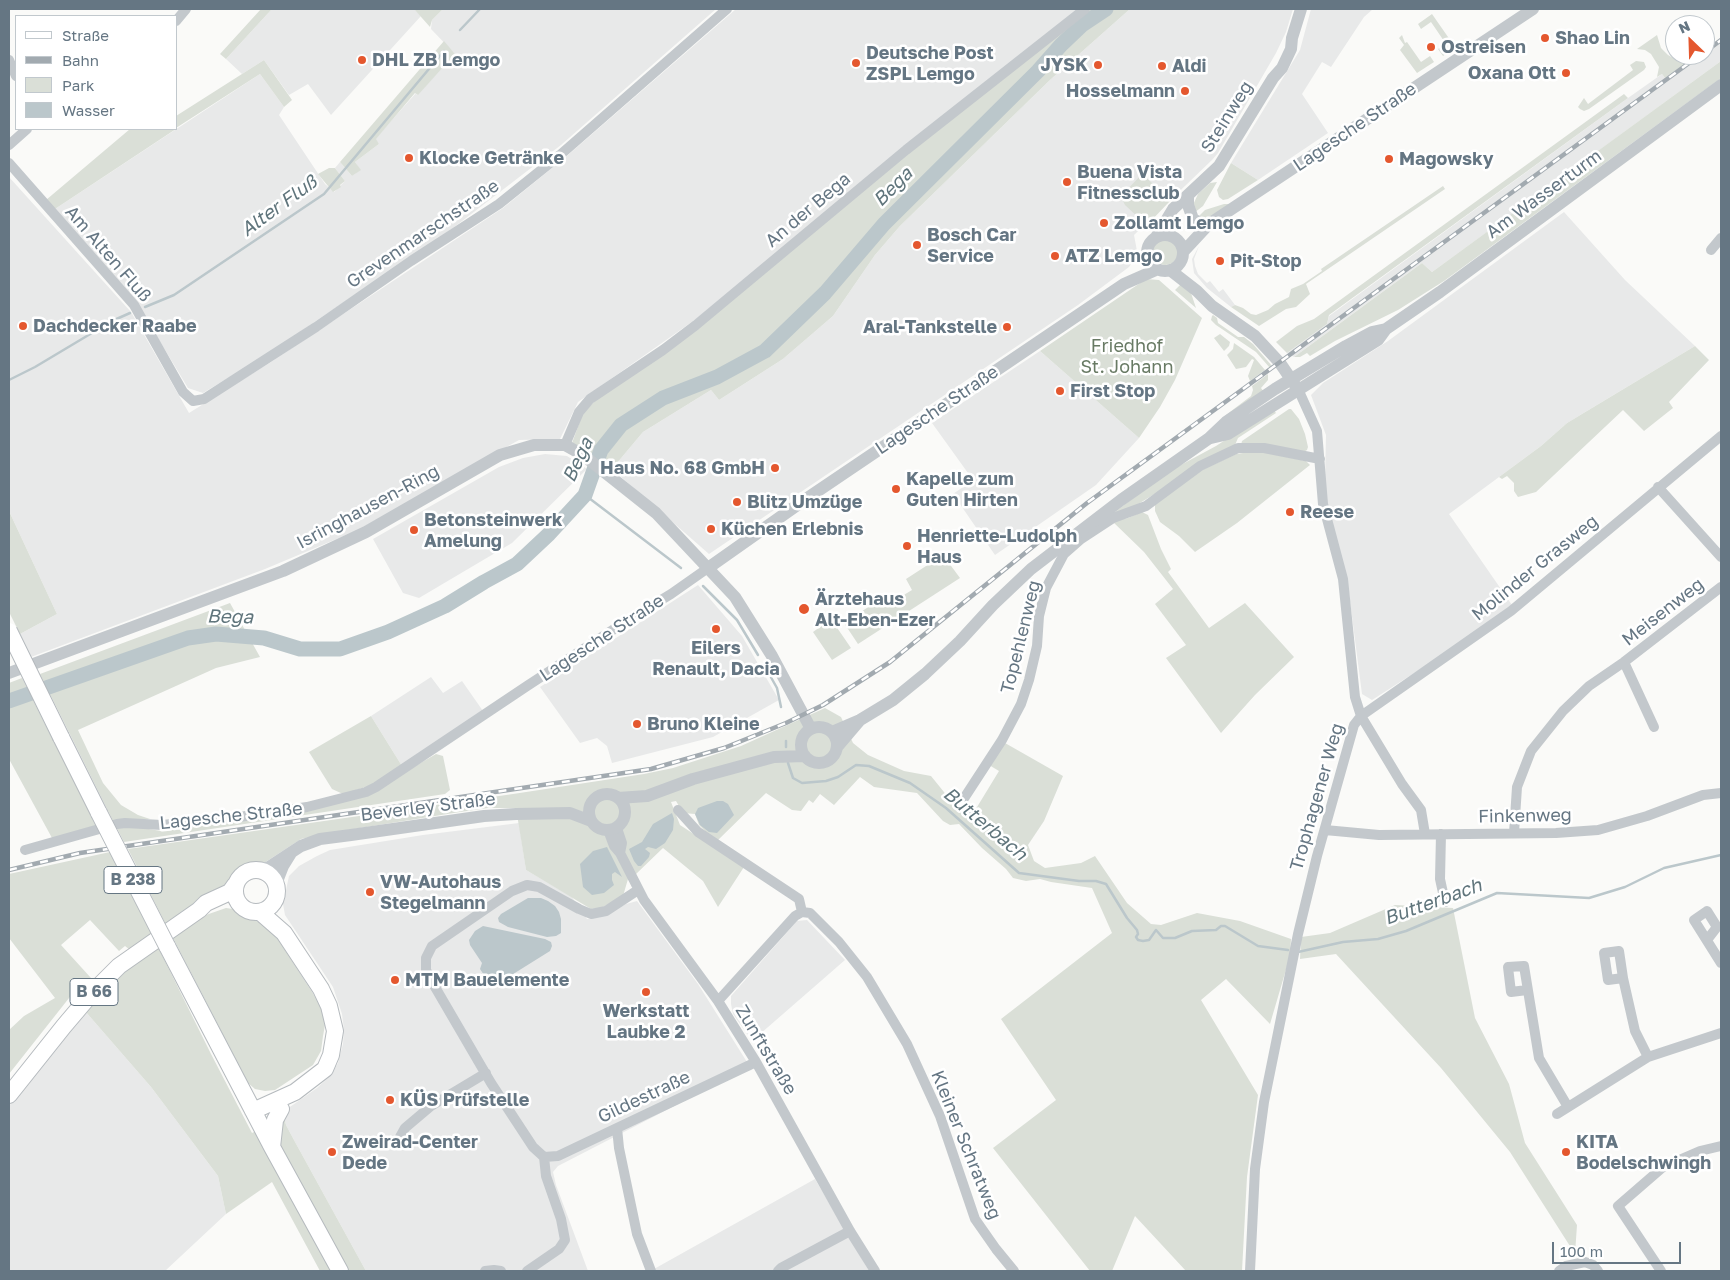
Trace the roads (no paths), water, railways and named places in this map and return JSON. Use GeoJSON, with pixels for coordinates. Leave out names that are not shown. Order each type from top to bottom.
{"type":"FeatureCollection","features":[{"type":"Feature","properties":{"kind":"main road","name":"B 238"},"geometry":{"type":"LineString","coordinates":[[9,631],[167,946],[272,1148],[340,1271]]}},
{"type":"Feature","properties":{"kind":"main road"},"geometry":{"type":"LineString","coordinates":[[259,870],[269,875],[276,884],[277,891],[267,908],[248,912],[239,904],[234,892],[235,885],[242,875],[247,872],[259,870]]}},
{"type":"Feature","properties":{"kind":"main road","name":"B 66"},"geometry":{"type":"LineString","coordinates":[[9,1095],[92,993],[119,966],[199,910],[206,903],[230,892],[235,885]]}},
{"type":"Feature","properties":{"kind":"main road","name":"B 66"},"geometry":{"type":"LineString","coordinates":[[199,910],[232,901],[239,904]]}},
{"type":"Feature","properties":{"kind":"main road"},"geometry":{"type":"LineString","coordinates":[[255,1115],[295,1092],[325,1069],[331,1055],[335,1031],[329,1006],[321,989],[267,908]]}},
{"type":"Feature","properties":{"kind":"main road"},"geometry":{"type":"LineString","coordinates":[[272,1148],[275,1120],[281,1109],[295,1092]]}},
{"type":"Feature","properties":{"kind":"main road"},"geometry":{"type":"LineString","coordinates":[[255,1115],[281,1109]]}},
{"type":"Feature","properties":{"kind":"street","name":"Grevenmarschstraße"},"geometry":{"type":"LineString","coordinates":[[266,360],[499,204],[560,155],[728,9]]}},
{"type":"Feature","properties":{"kind":"street","name":"An der Bega"},"geometry":{"type":"LineString","coordinates":[[565,445],[579,412],[590,399],[664,350],[696,325],[906,150],[1085,9]]}},
{"type":"Feature","properties":{"kind":"street","name":"Steinweg"},"geometry":{"type":"LineString","coordinates":[[1156,237],[1178,204],[1211,174],[1227,155],[1273,78],[1274,70],[1284,48],[1292,38],[1301,9]]}},
{"type":"Feature","properties":{"kind":"street","name":"Lagesche Straße"},"geometry":{"type":"LineString","coordinates":[[1175,237],[1206,225],[1533,9]]}},
{"type":"Feature","properties":{"kind":"street"},"geometry":{"type":"LineString","coordinates":[[9,60],[15,74]]}},
{"type":"Feature","properties":{"kind":"street","name":"Am Wasserturm"},"geometry":{"type":"LineString","coordinates":[[860,720],[893,700],[925,674],[1031,569],[1121,500],[1208,439],[1228,434],[1295,384],[1378,340],[1386,329],[1448,287],[1721,85]]}},
{"type":"Feature","properties":{"kind":"street"},"geometry":{"type":"LineString","coordinates":[[9,145],[26,130]]}},
{"type":"Feature","properties":{"kind":"street","name":"Am Alten Fluß"},"geometry":{"type":"LineString","coordinates":[[9,163],[134,305],[183,392],[194,401],[204,399],[266,360]]}},
{"type":"Feature","properties":{"kind":"street"},"geometry":{"type":"LineString","coordinates":[[1188,195],[1188,205],[1193,219],[1206,225]]}},
{"type":"Feature","properties":{"kind":"street"},"geometry":{"type":"LineString","coordinates":[[1175,237],[1166,235],[1156,237],[1149,246],[1148,256],[1153,265],[1164,269],[1182,256],[1175,237],[1173,222],[1178,204]]}},
{"type":"Feature","properties":{"kind":"street","name":"Lagesche Straße"},"geometry":{"type":"LineString","coordinates":[[1182,256],[1206,225]]}},
{"type":"Feature","properties":{"kind":"street"},"geometry":{"type":"LineString","coordinates":[[1711,250],[1721,238]]}},
{"type":"Feature","properties":{"kind":"street","name":"Lagesche Straße"},"geometry":{"type":"LineString","coordinates":[[1124,284],[1148,256]]}},
{"type":"Feature","properties":{"kind":"street","name":"Trophagener Weg"},"geometry":{"type":"LineString","coordinates":[[1182,256],[1197,291]]}},
{"type":"Feature","properties":{"kind":"street","name":"Lagesche Straße"},"geometry":{"type":"LineString","coordinates":[[25,850],[116,824],[162,825],[308,807],[366,792],[376,787],[527,686],[671,594],[803,501],[1124,284],[1164,269]]}},
{"type":"Feature","properties":{"kind":"street","name":"Trophagener Weg"},"geometry":{"type":"LineString","coordinates":[[1164,269],[1197,291],[1212,306],[1255,336],[1270,351],[1295,384],[1317,431],[1323,504],[1343,579],[1355,698],[1361,716],[1354,724],[1298,934],[1264,1102],[1255,1169],[1250,1271]]}},
{"type":"Feature","properties":{"kind":"street","name":"Molinder Grasweg"},"geometry":{"type":"LineString","coordinates":[[1361,716],[1511,611],[1721,436]]}},
{"type":"Feature","properties":{"kind":"street","name":"Isringhausen-Ring"},"geometry":{"type":"LineString","coordinates":[[9,673],[283,571],[366,532],[500,455],[534,445],[565,445],[583,455],[656,513],[708,568]]}},
{"type":"Feature","properties":{"kind":"street","name":"Topehlenweg"},"geometry":{"type":"LineString","coordinates":[[972,814],[959,806],[1002,740],[1021,704],[1029,680],[1036,646],[1039,616],[1046,588],[1064,554],[1080,539],[1113,518],[1146,506],[1200,466],[1238,448],[1264,448],[1320,459]]}},
{"type":"Feature","properties":{"kind":"street"},"geometry":{"type":"LineString","coordinates":[[1658,487],[1721,557]]}},
{"type":"Feature","properties":{"kind":"street"},"geometry":{"type":"LineString","coordinates":[[708,568],[735,597],[744,610],[772,656],[811,729]]}},
{"type":"Feature","properties":{"kind":"street","name":"Meisenweg"},"geometry":{"type":"LineString","coordinates":[[1514,834],[1517,787],[1531,751],[1562,711],[1589,686],[1624,662],[1721,587]]}},
{"type":"Feature","properties":{"kind":"street","name":"Meisenweg"},"geometry":{"type":"LineString","coordinates":[[1624,662],[1654,727]]}},
{"type":"Feature","properties":{"kind":"street"},"geometry":{"type":"LineString","coordinates":[[1361,716],[1402,784],[1421,810],[1425,834]]}},
{"type":"Feature","properties":{"kind":"street"},"geometry":{"type":"LineString","coordinates":[[832,732],[860,720]]}},
{"type":"Feature","properties":{"kind":"street"},"geometry":{"type":"LineString","coordinates":[[837,747],[836,739],[832,732],[824,728],[811,729],[802,741],[802,751],[805,756],[813,762],[824,762],[833,757],[837,747],[860,720]]}},
{"type":"Feature","properties":{"kind":"street"},"geometry":{"type":"LineString","coordinates":[[774,757],[802,741]]}},
{"type":"Feature","properties":{"kind":"street"},"geometry":{"type":"LineString","coordinates":[[618,798],[647,796],[693,779],[774,757],[805,756]]}},
{"type":"Feature","properties":{"kind":"street","name":"Finkenweg"},"geometry":{"type":"LineString","coordinates":[[1325,830],[1379,835],[1514,834],[1598,830],[1647,816],[1704,795],[1721,793]]}},
{"type":"Feature","properties":{"kind":"street"},"geometry":{"type":"LineString","coordinates":[[570,813],[591,821],[598,828],[612,829],[623,821],[625,807],[614,795],[603,794],[591,804],[589,809],[591,821]]}},
{"type":"Feature","properties":{"kind":"street"},"geometry":{"type":"LineString","coordinates":[[625,813],[647,796]]}},
{"type":"Feature","properties":{"kind":"street"},"geometry":{"type":"LineString","coordinates":[[570,813],[591,804]]}},
{"type":"Feature","properties":{"kind":"street","name":"Kleiner Schratweg"},"geometry":{"type":"LineString","coordinates":[[678,810],[698,832],[799,899],[802,912],[810,913],[844,948],[867,977],[907,1044],[940,1116],[975,1218],[996,1250],[1014,1271]]}},
{"type":"Feature","properties":{"kind":"street","name":"Beverley Straße"},"geometry":{"type":"LineString","coordinates":[[259,870],[265,869],[301,846],[320,840],[474,817],[570,813]]}},
{"type":"Feature","properties":{"kind":"street","name":"Zunftstraße"},"geometry":{"type":"LineString","coordinates":[[612,829],[614,846],[620,852],[638,890],[718,1001],[756,1062],[850,1231],[875,1271]]}},
{"type":"Feature","properties":{"kind":"street"},"geometry":{"type":"LineString","coordinates":[[1441,834],[1440,879],[1445,902]]}},
{"type":"Feature","properties":{"kind":"street"},"geometry":{"type":"LineString","coordinates":[[276,884],[283,866],[292,852]]}},
{"type":"Feature","properties":{"kind":"street"},"geometry":{"type":"LineString","coordinates":[[527,1271],[559,1249],[566,1240],[546,1176],[544,1157],[533,1146],[486,1073],[435,987],[426,970],[426,958],[432,946],[512,891],[527,885],[539,887],[591,914],[606,911],[638,890]]}},
{"type":"Feature","properties":{"kind":"street"},"geometry":{"type":"LineString","coordinates":[[718,1001],[795,916],[802,912]]}},
{"type":"Feature","properties":{"kind":"street"},"geometry":{"type":"LineString","coordinates":[[1707,940],[1721,963]]}},
{"type":"Feature","properties":{"kind":"street"},"geometry":{"type":"LineString","coordinates":[[1623,978],[1635,1031],[1648,1057]]}},
{"type":"Feature","properties":{"kind":"street"},"geometry":{"type":"LineString","coordinates":[[1527,990],[1539,1058],[1568,1107]]}},
{"type":"Feature","properties":{"kind":"street"},"geometry":{"type":"LineString","coordinates":[[1556,1114],[1648,1057],[1721,1033]]}},
{"type":"Feature","properties":{"kind":"street","name":"Gildestraße"},"geometry":{"type":"LineString","coordinates":[[544,1157],[558,1156],[756,1062]]}},
{"type":"Feature","properties":{"kind":"street"},"geometry":{"type":"LineString","coordinates":[[400,1137],[405,1128],[431,1106],[486,1073]]}},
{"type":"Feature","properties":{"kind":"street"},"geometry":{"type":"LineString","coordinates":[[617,1128],[619,1148],[637,1234],[651,1271]]}},
{"type":"Feature","properties":{"kind":"street"},"geometry":{"type":"LineString","coordinates":[[1661,1271],[1618,1206],[1663,1167],[1700,1151],[1721,1146]]}},
{"type":"Feature","properties":{"kind":"street"},"geometry":{"type":"LineString","coordinates":[[778,1271],[850,1231]]}},
{"type":"Feature","properties":{"kind":"street"},"geometry":{"type":"LineString","coordinates":[[1559,1271],[1566,1266],[1585,1262],[1593,1265],[1598,1271]]}},
{"type":"Feature","properties":{"kind":"street"},"geometry":{"type":"LineString","coordinates":[[485,1271],[501,1271]]}},
{"type":"Feature","properties":{"kind":"water"},"geometry":{"type":"Polygon","coordinates":[[[717,801],[723,801],[728,804],[734,815],[717,833],[709,832],[700,825],[695,814],[698,808],[717,801]]]}},
{"type":"Feature","properties":{"kind":"water"},"geometry":{"type":"Polygon","coordinates":[[[672,813],[674,819],[673,830],[665,843],[656,849],[648,847],[645,849],[650,853],[649,857],[641,866],[638,866],[629,849],[642,842],[653,824],[672,813]]]}},
{"type":"Feature","properties":{"kind":"water"},"geometry":{"type":"Polygon","coordinates":[[[607,847],[622,877],[615,872],[612,874],[614,885],[604,893],[592,895],[583,887],[580,864],[593,851],[607,847]]]}},
{"type":"Feature","properties":{"kind":"water"},"geometry":{"type":"Polygon","coordinates":[[[528,898],[541,898],[555,906],[561,919],[561,933],[556,936],[547,937],[508,927],[499,922],[498,918],[501,914],[528,898]]]}},
{"type":"Feature","properties":{"kind":"water"},"geometry":{"type":"Polygon","coordinates":[[[483,926],[545,939],[551,942],[552,946],[550,951],[510,976],[493,978],[484,975],[480,969],[482,963],[470,945],[469,940],[475,931],[483,926]]]}},
{"type":"Feature","properties":{"kind":"waterway","name":"Alter Fluß"},"geometry":{"type":"LineString","coordinates":[[460,30],[480,9]]}},
{"type":"Feature","properties":{"kind":"waterway","name":"Bega"},"geometry":{"type":"LineString","coordinates":[[9,701],[188,638],[216,634],[264,638],[300,649],[340,649],[388,632],[445,606],[517,564],[549,534],[585,495],[601,450],[621,425],[663,398],[717,377],[765,351],[825,293],[884,224],[1038,71],[1061,45],[1082,25],[1106,9]]}},
{"type":"Feature","properties":{"kind":"waterway","name":"Alter Fluß"},"geometry":{"type":"LineString","coordinates":[[145,307],[174,295],[324,194],[444,51]]}},
{"type":"Feature","properties":{"kind":"waterway","name":"Alter Fluß"},"geometry":{"type":"LineString","coordinates":[[9,380],[35,367],[112,321],[130,313]]}},
{"type":"Feature","properties":{"kind":"waterway"},"geometry":{"type":"LineString","coordinates":[[585,495],[681,568]]}},
{"type":"Feature","properties":{"kind":"waterway"},"geometry":{"type":"LineString","coordinates":[[703,586],[737,620],[758,655]]}},
{"type":"Feature","properties":{"kind":"waterway"},"geometry":{"type":"LineString","coordinates":[[768,672],[777,688],[781,707]]}},
{"type":"Feature","properties":{"kind":"waterway"},"geometry":{"type":"LineString","coordinates":[[786,741],[786,747]]}},
{"type":"Feature","properties":{"kind":"waterway","name":"Butterbach"},"geometry":{"type":"LineString","coordinates":[[788,763],[793,778],[802,783],[826,781],[838,777],[856,765],[869,766],[910,783],[946,808],[1019,873],[1079,881],[1096,881],[1106,884],[1127,918],[1137,930],[1138,934],[1136,937],[1138,940],[1149,940],[1156,930],[1163,938],[1175,938],[1192,931],[1216,930],[1221,926],[1225,926],[1258,946],[1288,950]]}},
{"type":"Feature","properties":{"kind":"waterway","name":"Butterbach"},"geometry":{"type":"LineString","coordinates":[[1298,952],[1343,942],[1378,939],[1406,931],[1497,893],[1589,898],[1625,887],[1664,868],[1721,855]]}},
{"type":"Feature","properties":{"kind":"railway"},"geometry":{"type":"LineString","coordinates":[[1715,44],[1721,40]]}},
{"type":"Feature","properties":{"kind":"railway"},"geometry":{"type":"LineString","coordinates":[[9,870],[80,853],[651,769],[724,748],[786,723],[823,705],[890,662],[1087,503],[1686,65]]}},
{"type":"Feature","properties":{"kind":"place","name":"Shao Lin"},"geometry":{"type":"Point","coordinates":[1545,38]}},
{"type":"Feature","properties":{"kind":"place","name":"Ostreisen"},"geometry":{"type":"Point","coordinates":[1431,47]}},
{"type":"Feature","properties":{"kind":"place","name":"DHL ZB Lemgo"},"geometry":{"type":"Point","coordinates":[362,60]}},
{"type":"Feature","properties":{"kind":"place","name":"Deutsche Post ZSPL Lemgo"},"geometry":{"type":"Point","coordinates":[856,63]}},
{"type":"Feature","properties":{"kind":"place","name":"JYSK"},"geometry":{"type":"Point","coordinates":[1098,65]}},
{"type":"Feature","properties":{"kind":"place","name":"Aldi"},"geometry":{"type":"Point","coordinates":[1162,66]}},
{"type":"Feature","properties":{"kind":"place","name":"Oxana Ott"},"geometry":{"type":"Point","coordinates":[1566,73]}},
{"type":"Feature","properties":{"kind":"place","name":"Hosselmann"},"geometry":{"type":"Point","coordinates":[1185,91]}},
{"type":"Feature","properties":{"kind":"place","name":"Klocke Getränke"},"geometry":{"type":"Point","coordinates":[409,158]}},
{"type":"Feature","properties":{"kind":"place","name":"Magowsky"},"geometry":{"type":"Point","coordinates":[1389,159]}},
{"type":"Feature","properties":{"kind":"place","name":"Buena Vista Fitnessclub"},"geometry":{"type":"Point","coordinates":[1067,182]}},
{"type":"Feature","properties":{"kind":"place","name":"Zollamt Lemgo"},"geometry":{"type":"Point","coordinates":[1104,223]}},
{"type":"Feature","properties":{"kind":"place","name":"Bosch Car Service"},"geometry":{"type":"Point","coordinates":[917,245]}},
{"type":"Feature","properties":{"kind":"place","name":"ATZ Lemgo"},"geometry":{"type":"Point","coordinates":[1055,256]}},
{"type":"Feature","properties":{"kind":"place","name":"Pit-Stop"},"geometry":{"type":"Point","coordinates":[1220,261]}},
{"type":"Feature","properties":{"kind":"place","name":"Dachdecker Raabe"},"geometry":{"type":"Point","coordinates":[23,326]}},
{"type":"Feature","properties":{"kind":"place","name":"Aral-Tankstelle"},"geometry":{"type":"Point","coordinates":[1007,327]}},
{"type":"Feature","properties":{"kind":"place","name":"First Stop"},"geometry":{"type":"Point","coordinates":[1060,391]}},
{"type":"Feature","properties":{"kind":"place","name":"Haus No. 68 GmbH"},"geometry":{"type":"Point","coordinates":[775,468]}},
{"type":"Feature","properties":{"kind":"place","name":"Kapelle zum Guten Hirten"},"geometry":{"type":"Point","coordinates":[896,489]}},
{"type":"Feature","properties":{"kind":"place","name":"Blitz Umzüge"},"geometry":{"type":"Point","coordinates":[737,502]}},
{"type":"Feature","properties":{"kind":"place","name":"Reese"},"geometry":{"type":"Point","coordinates":[1290,512]}},
{"type":"Feature","properties":{"kind":"place","name":"Küchen Erlebnis"},"geometry":{"type":"Point","coordinates":[711,529]}},
{"type":"Feature","properties":{"kind":"place","name":"Betonsteinwerk Amelung"},"geometry":{"type":"Point","coordinates":[414,530]}},
{"type":"Feature","properties":{"kind":"place","name":"Henriette-Ludolph Haus"},"geometry":{"type":"Point","coordinates":[907,546]}},
{"type":"Feature","properties":{"kind":"place","name":"Ärztehaus Alt-Eben-Ezer"},"geometry":{"type":"Point","coordinates":[804,609]}},
{"type":"Feature","properties":{"kind":"place","name":"Eilers Renault, Dacia"},"geometry":{"type":"Point","coordinates":[716,629]}},
{"type":"Feature","properties":{"kind":"place","name":"Bruno Kleine"},"geometry":{"type":"Point","coordinates":[637,724]}},
{"type":"Feature","properties":{"kind":"place","name":"VW-Autohaus Stegelmann"},"geometry":{"type":"Point","coordinates":[370,892]}},
{"type":"Feature","properties":{"kind":"place","name":"MTM Bauelemente"},"geometry":{"type":"Point","coordinates":[395,980]}},
{"type":"Feature","properties":{"kind":"place","name":"Werkstatt Laubke 2"},"geometry":{"type":"Point","coordinates":[646,992]}},
{"type":"Feature","properties":{"kind":"place","name":"KÜS Prüfstelle"},"geometry":{"type":"Point","coordinates":[390,1100]}},
{"type":"Feature","properties":{"kind":"place","name":"Zweirad-Center Dede"},"geometry":{"type":"Point","coordinates":[332,1152]}},
{"type":"Feature","properties":{"kind":"place","name":"KITA Bodelschwingh"},"geometry":{"type":"Point","coordinates":[1566,1152]}},
{"type":"Feature","properties":{"kind":"park label","name":"Friedhof St. Johann"},"geometry":{"type":"Point","coordinates":[1127,356]}}]}
